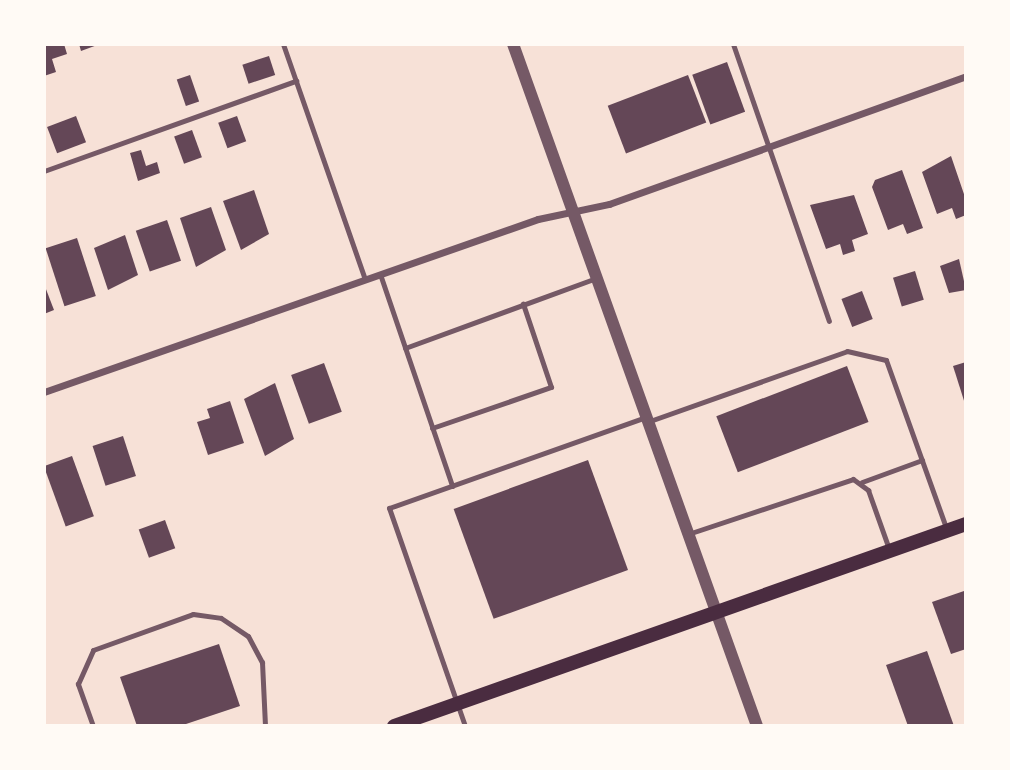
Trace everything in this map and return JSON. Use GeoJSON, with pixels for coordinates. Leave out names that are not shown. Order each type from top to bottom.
{"type":"FeatureCollection","features":[{"type":"Feature","properties":{"kind":"main road"},"geometry":{"type":"LineString","coordinates":[[394,726],[966,524]]}},
{"type":"Feature","properties":{"kind":"street"},"geometry":{"type":"LineString","coordinates":[[513,44],[757,726]]}},
{"type":"Feature","properties":{"kind":"street"},"geometry":{"type":"LineString","coordinates":[[44,392],[365,279],[769,147],[966,75]]}},
{"type":"Feature","properties":{"kind":"lane"},"geometry":{"type":"LineString","coordinates":[[283,44],[365,279]]}},
{"type":"Feature","properties":{"kind":"lane"},"geometry":{"type":"LineString","coordinates":[[733,44],[829,321]]}},
{"type":"Feature","properties":{"kind":"lane"},"geometry":{"type":"LineString","coordinates":[[44,171],[296,82]]}},
{"type":"Feature","properties":{"kind":"lane"},"geometry":{"type":"LineString","coordinates":[[380,274],[452,486]]}},
{"type":"Feature","properties":{"kind":"lane"},"geometry":{"type":"LineString","coordinates":[[405,348],[596,278]]}},
{"type":"Feature","properties":{"kind":"lane"},"geometry":{"type":"LineString","coordinates":[[432,428],[551,387],[523,304]]}},
{"type":"Feature","properties":{"kind":"lane"},"geometry":{"type":"LineString","coordinates":[[465,726],[388,508],[847,351],[886,360],[947,531]]}},
{"type":"Feature","properties":{"kind":"lane"},"geometry":{"type":"LineString","coordinates":[[688,534],[841,479],[862,482],[922,460]]}},
{"type":"Feature","properties":{"kind":"lane"},"geometry":{"type":"LineString","coordinates":[[862,482],[890,552]]}},
{"type":"Feature","properties":{"kind":"lane"},"geometry":{"type":"LineString","coordinates":[[93,726],[78,684],[93,650],[193,614],[220,618],[248,636],[262,662],[265,726]]}},
{"type":"Feature","properties":{"kind":"building"},"geometry":{"type":"Polygon","coordinates":[[[44,44],[64,44],[67,54],[52,59],[56,72],[44,76],[44,44]]]}},
{"type":"Feature","properties":{"kind":"building"},"geometry":{"type":"Polygon","coordinates":[[[79,44],[100,44],[81,51],[79,44]]]}},
{"type":"Feature","properties":{"kind":"building"},"geometry":{"type":"Polygon","coordinates":[[[269,56],[275,75],[249,84],[242,65],[269,56]]]}},
{"type":"Feature","properties":{"kind":"building"},"geometry":{"type":"Polygon","coordinates":[[[727,62],[745,112],[710,124],[692,75],[727,62]]]}},
{"type":"Feature","properties":{"kind":"building"},"geometry":{"type":"Polygon","coordinates":[[[190,75],[199,101],[186,106],[177,80],[190,75]]]}},
{"type":"Feature","properties":{"kind":"building"},"geometry":{"type":"Polygon","coordinates":[[[688,75],[706,123],[626,153],[608,106],[688,75]]]}},
{"type":"Feature","properties":{"kind":"building"},"geometry":{"type":"Polygon","coordinates":[[[76,116],[86,142],[57,153],[47,127],[76,116]]]}},
{"type":"Feature","properties":{"kind":"building"},"geometry":{"type":"Polygon","coordinates":[[[237,116],[246,141],[227,148],[218,123],[237,116]]]}},
{"type":"Feature","properties":{"kind":"building"},"geometry":{"type":"Polygon","coordinates":[[[192,130],[202,157],[184,164],[174,136],[192,130]]]}},
{"type":"Feature","properties":{"kind":"building"},"geometry":{"type":"Polygon","coordinates":[[[141,150],[146,166],[157,162],[160,173],[138,181],[130,153],[141,150]]]}},
{"type":"Feature","properties":{"kind":"building"},"geometry":{"type":"Polygon","coordinates":[[[951,156],[966,200],[966,215],[956,219],[952,208],[937,214],[922,172],[951,156]]]}},
{"type":"Feature","properties":{"kind":"building"},"geometry":{"type":"Polygon","coordinates":[[[902,170],[923,228],[907,234],[903,224],[888,230],[872,187],[875,180],[902,170]]]}},
{"type":"Feature","properties":{"kind":"building"},"geometry":{"type":"Polygon","coordinates":[[[254,190],[269,234],[241,250],[223,201],[254,190]]]}},
{"type":"Feature","properties":{"kind":"building"},"geometry":{"type":"Polygon","coordinates":[[[854,195],[868,234],[852,240],[855,251],[843,255],[840,244],[826,249],[810,205],[854,195]]]}},
{"type":"Feature","properties":{"kind":"building"},"geometry":{"type":"Polygon","coordinates":[[[211,207],[226,250],[196,267],[180,218],[211,207]]]}},
{"type":"Feature","properties":{"kind":"building"},"geometry":{"type":"Polygon","coordinates":[[[167,220],[181,261],[150,271],[136,231],[167,220]]]}},
{"type":"Feature","properties":{"kind":"building"},"geometry":{"type":"Polygon","coordinates":[[[125,235],[138,275],[108,290],[94,248],[125,235]]]}},
{"type":"Feature","properties":{"kind":"building"},"geometry":{"type":"Polygon","coordinates":[[[77,238],[96,296],[64,306],[46,248],[77,238]]]}},
{"type":"Feature","properties":{"kind":"building"},"geometry":{"type":"Polygon","coordinates":[[[959,259],[966,290],[949,293],[940,266],[959,259]]]}},
{"type":"Feature","properties":{"kind":"building"},"geometry":{"type":"Polygon","coordinates":[[[915,271],[924,300],[902,306],[893,278],[915,271]]]}},
{"type":"Feature","properties":{"kind":"building"},"geometry":{"type":"Polygon","coordinates":[[[44,284],[54,310],[44,314],[44,284]]]}},
{"type":"Feature","properties":{"kind":"building"},"geometry":{"type":"Polygon","coordinates":[[[862,291],[873,319],[852,327],[841,299],[862,291]]]}},
{"type":"Feature","properties":{"kind":"building"},"geometry":{"type":"Polygon","coordinates":[[[966,362],[966,407],[953,366],[966,362]]]}},
{"type":"Feature","properties":{"kind":"building"},"geometry":{"type":"Polygon","coordinates":[[[324,363],[342,412],[309,424],[291,375],[324,363]]]}},
{"type":"Feature","properties":{"kind":"building"},"geometry":{"type":"Polygon","coordinates":[[[847,366],[869,422],[738,472],[716,416],[847,366]]]}},
{"type":"Feature","properties":{"kind":"building"},"geometry":{"type":"Polygon","coordinates":[[[275,383],[294,439],[265,456],[244,399],[275,383]]]}},
{"type":"Feature","properties":{"kind":"building"},"geometry":{"type":"Polygon","coordinates":[[[230,401],[244,443],[208,455],[197,422],[210,418],[207,409],[230,401]]]}},
{"type":"Feature","properties":{"kind":"building"},"geometry":{"type":"Polygon","coordinates":[[[123,436],[136,476],[106,486],[93,446],[123,436]]]}},
{"type":"Feature","properties":{"kind":"building"},"geometry":{"type":"Polygon","coordinates":[[[72,456],[94,516],[66,526],[44,466],[72,456]]]}},
{"type":"Feature","properties":{"kind":"building"},"geometry":{"type":"Polygon","coordinates":[[[588,460],[628,570],[494,619],[454,509],[588,460]]]}},
{"type":"Feature","properties":{"kind":"building"},"geometry":{"type":"Polygon","coordinates":[[[165,520],[175,548],[149,558],[139,530],[165,520]]]}},
{"type":"Feature","properties":{"kind":"building"},"geometry":{"type":"Polygon","coordinates":[[[964,591],[966,649],[951,654],[932,602],[964,591]]]}},
{"type":"Feature","properties":{"kind":"building"},"geometry":{"type":"Polygon","coordinates":[[[219,644],[240,706],[180,726],[137,726],[120,677],[219,644]]]}},
{"type":"Feature","properties":{"kind":"building"},"geometry":{"type":"Polygon","coordinates":[[[927,651],[954,726],[908,726],[886,665],[927,651]]]}}]}
